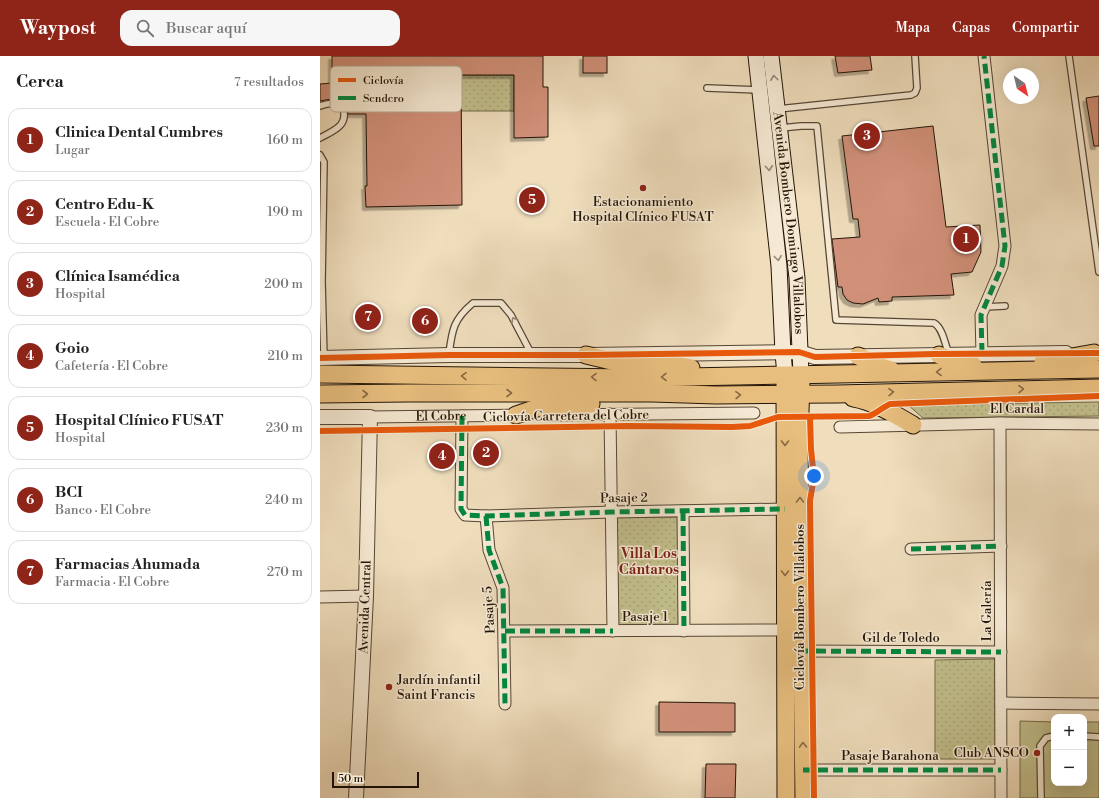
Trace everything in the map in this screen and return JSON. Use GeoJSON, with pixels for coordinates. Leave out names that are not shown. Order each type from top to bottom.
{"type":"FeatureCollection","features":[{"type":"Feature","properties":{"kind":"main road","name":"Avenida Bombero Domingo Villalobos"},"geometry":{"type":"LineString","coordinates":[[756,56],[760,90],[772,129],[797,278],[799,352],[793,375],[785,509],[786,798]]}},
{"type":"Feature","properties":{"kind":"main road","name":"Avenida Bombero Domingo Villalobos"},"geometry":{"type":"LineString","coordinates":[[771,56],[778,109],[772,129],[783,353],[793,375]]}},
{"type":"Feature","properties":{"kind":"main road"},"geometry":{"type":"LineString","coordinates":[[944,355],[950,360],[966,364],[1009,371],[1045,362],[1097,353]]}},
{"type":"Feature","properties":{"kind":"main road"},"geometry":{"type":"LineString","coordinates":[[586,355],[624,364],[685,367],[710,377]]}},
{"type":"Feature","properties":{"kind":"main road"},"geometry":{"type":"LineString","coordinates":[[858,356],[884,368],[905,373]]}},
{"type":"Feature","properties":{"kind":"main road"},"geometry":{"type":"LineString","coordinates":[[322,366],[633,378],[1099,369]]}},
{"type":"Feature","properties":{"kind":"main road"},"geometry":{"type":"LineString","coordinates":[[323,394],[652,393],[716,395],[837,394],[1099,388]]}},
{"type":"Feature","properties":{"kind":"main road"},"geometry":{"type":"LineString","coordinates":[[516,415],[537,408],[632,401],[652,393]]}},
{"type":"Feature","properties":{"kind":"main road","name":"Avenida Bombero Domingo Villalobos"},"geometry":{"type":"LineString","coordinates":[[793,394],[799,441],[804,798]]}},
{"type":"Feature","properties":{"kind":"main road"},"geometry":{"type":"LineString","coordinates":[[837,394],[867,401],[913,425]]}},
{"type":"Feature","properties":{"kind":"street"},"geometry":{"type":"LineString","coordinates":[[982,353],[981,315],[1002,266],[1004,246],[984,56]]}},
{"type":"Feature","properties":{"kind":"street"},"geometry":{"type":"LineString","coordinates":[[323,394],[322,366],[449,355],[799,352],[814,357],[982,353],[1097,353]]}},
{"type":"Feature","properties":{"kind":"street","name":"El Cobre"},"geometry":{"type":"LineString","coordinates":[[320,417],[754,413]]}},
{"type":"Feature","properties":{"kind":"street"},"geometry":{"type":"LineString","coordinates":[[610,414],[613,631]]}},
{"type":"Feature","properties":{"kind":"street","name":"Pasaje 2"},"geometry":{"type":"LineString","coordinates":[[462,416],[460,510],[467,516],[785,509]]}},
{"type":"Feature","properties":{"kind":"street","name":"Avenida Central"},"geometry":{"type":"LineString","coordinates":[[356,798],[366,596],[370,417]]}},
{"type":"Feature","properties":{"kind":"street","name":"El Cardal"},"geometry":{"type":"LineString","coordinates":[[840,427],[1000,423],[1099,424]]}},
{"type":"Feature","properties":{"kind":"street","name":"La Galería"},"geometry":{"type":"LineString","coordinates":[[1000,423],[1001,798]]}},
{"type":"Feature","properties":{"kind":"street"},"geometry":{"type":"LineString","coordinates":[[683,511],[684,631]]}},
{"type":"Feature","properties":{"kind":"street","name":"Pasaje 5"},"geometry":{"type":"LineString","coordinates":[[486,516],[489,550],[503,584],[505,631],[505,704]]}},
{"type":"Feature","properties":{"kind":"street"},"geometry":{"type":"LineString","coordinates":[[911,549],[1001,546]]}},
{"type":"Feature","properties":{"kind":"street"},"geometry":{"type":"LineString","coordinates":[[320,597],[366,596]]}},
{"type":"Feature","properties":{"kind":"street","name":"Pasaje 1"},"geometry":{"type":"LineString","coordinates":[[505,631],[786,630]]}},
{"type":"Feature","properties":{"kind":"street","name":"Gil de Toledo"},"geometry":{"type":"LineString","coordinates":[[801,651],[1001,652]]}},
{"type":"Feature","properties":{"kind":"street"},"geometry":{"type":"LineString","coordinates":[[1001,703],[1099,704]]}},
{"type":"Feature","properties":{"kind":"street","name":"Pasaje Barahona"},"geometry":{"type":"LineString","coordinates":[[803,770],[1001,770]]}},
{"type":"Feature","properties":{"kind":"lane"},"geometry":{"type":"LineString","coordinates":[[778,109],[911,95],[915,93],[916,88],[915,56]]}},
{"type":"Feature","properties":{"kind":"lane"},"geometry":{"type":"LineString","coordinates":[[1069,56],[1099,272]]}},
{"type":"Feature","properties":{"kind":"lane"},"geometry":{"type":"LineString","coordinates":[[708,88],[760,90]]}},
{"type":"Feature","properties":{"kind":"lane"},"geometry":{"type":"LineString","coordinates":[[320,106],[330,103]]}},
{"type":"Feature","properties":{"kind":"lane"},"geometry":{"type":"LineString","coordinates":[[320,138],[343,123],[344,112]]}},
{"type":"Feature","properties":{"kind":"lane"},"geometry":{"type":"LineString","coordinates":[[772,129],[817,126],[836,320],[934,322],[940,328],[944,355]]}},
{"type":"Feature","properties":{"kind":"lane"},"geometry":{"type":"LineString","coordinates":[[320,155],[324,162],[322,208],[322,366]]}},
{"type":"Feature","properties":{"kind":"lane"},"geometry":{"type":"LineString","coordinates":[[449,355],[454,328],[460,315],[473,303],[501,303],[511,315],[532,355]]}},
{"type":"Feature","properties":{"kind":"lane"},"geometry":{"type":"LineString","coordinates":[[984,307],[1005,306]]}},
{"type":"Feature","properties":{"kind":"lane"},"geometry":{"type":"LineString","coordinates":[[1087,736],[1099,737]]}},
{"type":"Feature","properties":{"kind":"lane"},"geometry":{"type":"LineString","coordinates":[[1041,798],[1040,746],[1046,738],[1051,737]]}},
{"type":"Feature","properties":{"kind":"shaded area"},"geometry":{"type":"Polygon","coordinates":[[[462,75],[514,75],[514,111],[462,111],[462,75]]]}},
{"type":"Feature","properties":{"kind":"shaded area"},"geometry":{"type":"Polygon","coordinates":[[[1099,402],[1099,416],[923,418],[908,405],[1099,402]]]}},
{"type":"Feature","properties":{"kind":"shaded area"},"geometry":{"type":"Polygon","coordinates":[[[615,517],[681,517],[682,627],[616,628],[615,517]]]}},
{"type":"Feature","properties":{"kind":"shaded area"},"geometry":{"type":"Polygon","coordinates":[[[996,659],[996,759],[935,759],[935,660],[996,659]]]}},
{"type":"Feature","properties":{"kind":"shaded area","name":"Club ANSCO"},"geometry":{"type":"Polygon","coordinates":[[[1020,721],[1051,722],[1051,786],[1087,786],[1087,722],[1099,722],[1099,798],[1020,798],[1020,721]]]}},
{"type":"Feature","properties":{"kind":"building"},"geometry":{"type":"Polygon","coordinates":[[[332,56],[543,56],[543,87],[548,87],[548,137],[514,138],[514,75],[462,75],[462,66],[332,66],[332,56]]]}},
{"type":"Feature","properties":{"kind":"building"},"geometry":{"type":"Polygon","coordinates":[[[583,56],[607,56],[607,73],[583,73],[583,56]]]}},
{"type":"Feature","properties":{"kind":"building"},"geometry":{"type":"Polygon","coordinates":[[[835,56],[870,56],[872,70],[838,73],[835,56]]]}},
{"type":"Feature","properties":{"kind":"building"},"geometry":{"type":"Polygon","coordinates":[[[330,83],[330,99],[320,101],[320,84],[330,83]]]}},
{"type":"Feature","properties":{"kind":"building"},"geometry":{"type":"Polygon","coordinates":[[[1099,96],[1099,146],[1094,146],[1086,98],[1099,96]]]}},
{"type":"Feature","properties":{"kind":"building"},"geometry":{"type":"Polygon","coordinates":[[[348,112],[461,112],[462,205],[366,207],[366,114],[348,114],[348,112]]]}},
{"type":"Feature","properties":{"kind":"building"},"geometry":{"type":"Polygon","coordinates":[[[933,126],[946,227],[980,225],[981,252],[972,272],[951,274],[954,295],[892,297],[892,301],[879,302],[878,298],[863,304],[853,303],[847,300],[843,294],[842,287],[838,287],[832,239],[860,237],[858,219],[853,219],[842,136],[933,126]]]}},
{"type":"Feature","properties":{"kind":"building"},"geometry":{"type":"Polygon","coordinates":[[[659,702],[735,703],[735,732],[659,732],[659,702]]]}},
{"type":"Feature","properties":{"kind":"building"},"geometry":{"type":"Polygon","coordinates":[[[706,764],[736,764],[735,798],[705,798],[706,764]]]}},
{"type":"Feature","properties":{"kind":"marked path"},"geometry":{"type":"LineString","coordinates":[[982,353],[981,315],[1002,266],[1005,246],[984,56]]}},
{"type":"Feature","properties":{"kind":"marked path"},"geometry":{"type":"LineString","coordinates":[[462,416],[461,509],[465,515],[486,516],[785,509]]}},
{"type":"Feature","properties":{"kind":"marked path"},"geometry":{"type":"LineString","coordinates":[[683,511],[684,631]]}},
{"type":"Feature","properties":{"kind":"marked path"},"geometry":{"type":"LineString","coordinates":[[486,516],[489,550],[503,588],[505,704]]}},
{"type":"Feature","properties":{"kind":"marked path"},"geometry":{"type":"LineString","coordinates":[[911,549],[1001,546]]}},
{"type":"Feature","properties":{"kind":"marked path"},"geometry":{"type":"LineString","coordinates":[[505,631],[613,631]]}},
{"type":"Feature","properties":{"kind":"marked path"},"geometry":{"type":"LineString","coordinates":[[801,651],[1001,652]]}},
{"type":"Feature","properties":{"kind":"marked path"},"geometry":{"type":"LineString","coordinates":[[803,770],[1001,770]]}},
{"type":"Feature","properties":{"kind":"cycle path"},"geometry":{"type":"LineString","coordinates":[[320,358],[449,355],[799,352],[815,357],[935,354],[1099,353]]}},
{"type":"Feature","properties":{"kind":"cycle path","name":"Ciclovía Carretera del Cobre"},"geometry":{"type":"LineString","coordinates":[[320,431],[628,426],[732,427],[750,426],[778,417],[869,416],[890,404],[1099,396]]}},
{"type":"Feature","properties":{"kind":"cycle path","name":"Ciclovía Bombero Villalobos"},"geometry":{"type":"LineString","coordinates":[[810,417],[814,477],[810,501],[814,798]]}},
{"type":"Feature","properties":{"kind":"place","name":"Clínica Isamédica"},"geometry":{"type":"Point","coordinates":[867,136]}},
{"type":"Feature","properties":{"kind":"place","name":"Estacionamiento Hospital Clínico FUSAT"},"geometry":{"type":"Point","coordinates":[643,188]}},
{"type":"Feature","properties":{"kind":"place","name":"Hospital Clínico FUSAT"},"geometry":{"type":"Point","coordinates":[532,200]}},
{"type":"Feature","properties":{"kind":"place","name":"Clinica Dental Cumbres"},"geometry":{"type":"Point","coordinates":[966,239]}},
{"type":"Feature","properties":{"kind":"place","name":"Farmacias Ahumada"},"geometry":{"type":"Point","coordinates":[368,317]}},
{"type":"Feature","properties":{"kind":"place","name":"BCI"},"geometry":{"type":"Point","coordinates":[425,321]}},
{"type":"Feature","properties":{"kind":"place","name":"Centro Edu-K"},"geometry":{"type":"Point","coordinates":[486,453]}},
{"type":"Feature","properties":{"kind":"place","name":"Goio"},"geometry":{"type":"Point","coordinates":[442,456]}},
{"type":"Feature","properties":{"kind":"place","name":"Jardín infantil Saint Francis"},"geometry":{"type":"Point","coordinates":[389,687]}},
{"type":"Feature","properties":{"kind":"place","name":"Club ANSCO"},"geometry":{"type":"Point","coordinates":[1037,753]}},
{"type":"Feature","properties":{"kind":"district","name":"Villa Los Cántaros"},"geometry":{"type":"Point","coordinates":[649,562]}}]}
